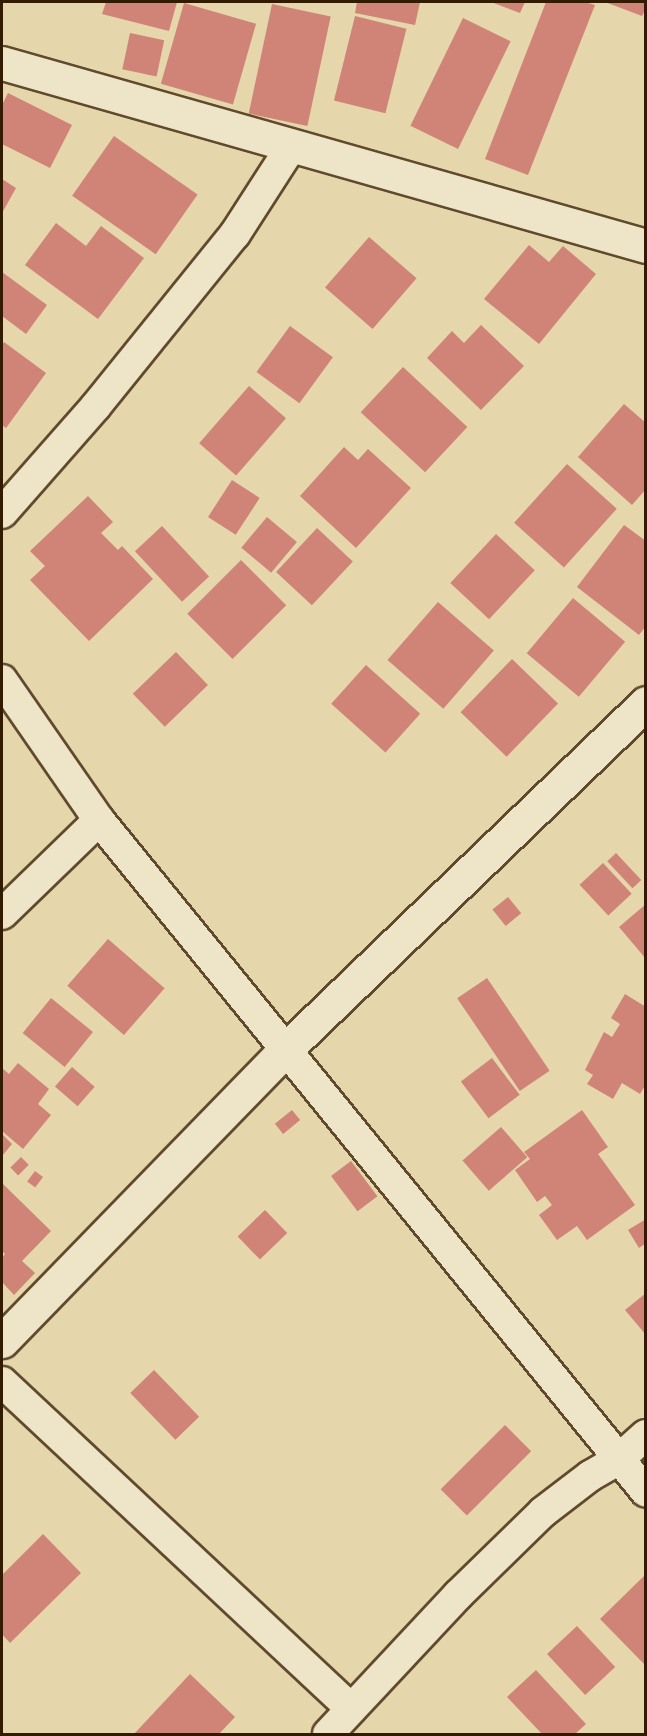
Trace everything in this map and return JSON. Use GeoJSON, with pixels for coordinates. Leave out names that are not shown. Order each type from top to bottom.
{"type":"FeatureCollection","features":[{"type":"Feature","properties":{"kind":"street"},"geometry":{"type":"LineString","coordinates":[[2,63],[645,246]]}},
{"type":"Feature","properties":{"kind":"street"},"geometry":{"type":"LineString","coordinates":[[2,513],[96,406],[235,234],[291,147]]}},
{"type":"Feature","properties":{"kind":"street"},"geometry":{"type":"LineString","coordinates":[[2,681],[99,820],[284,1051],[645,1492]]}},
{"type":"Feature","properties":{"kind":"street"},"geometry":{"type":"LineString","coordinates":[[2,1341],[284,1051],[645,703]]}},
{"type":"Feature","properties":{"kind":"street"},"geometry":{"type":"LineString","coordinates":[[2,914],[99,820]]}},
{"type":"Feature","properties":{"kind":"street"},"geometry":{"type":"LineString","coordinates":[[2,1382],[351,1708]]}},
{"type":"Feature","properties":{"kind":"street"},"geometry":{"type":"LineString","coordinates":[[328,1734],[458,1595],[543,1512],[590,1476],[619,1459],[645,1435]]}},
{"type":"Feature","properties":{"kind":"building"},"geometry":{"type":"Polygon","coordinates":[[[106,2],[177,2],[169,31],[102,14],[106,2]]]}},
{"type":"Feature","properties":{"kind":"building"},"geometry":{"type":"Polygon","coordinates":[[[357,2],[420,2],[415,25],[355,13],[357,2]]]}},
{"type":"Feature","properties":{"kind":"building"},"geometry":{"type":"Polygon","coordinates":[[[491,2],[525,2],[520,13],[491,2]]]}},
{"type":"Feature","properties":{"kind":"building"},"geometry":{"type":"Polygon","coordinates":[[[546,2],[585,2],[595,5],[528,175],[485,159],[546,2]]]}},
{"type":"Feature","properties":{"kind":"building"},"geometry":{"type":"Polygon","coordinates":[[[605,2],[646,2],[646,8],[642,16],[605,2]]]}},
{"type":"Feature","properties":{"kind":"building"},"geometry":{"type":"Polygon","coordinates":[[[184,3],[256,24],[233,104],[161,84],[184,3]]]}},
{"type":"Feature","properties":{"kind":"building"},"geometry":{"type":"Polygon","coordinates":[[[272,4],[331,16],[307,126],[249,114],[272,4]]]}},
{"type":"Feature","properties":{"kind":"building"},"geometry":{"type":"Polygon","coordinates":[[[355,16],[406,29],[385,113],[334,100],[355,16]]]}},
{"type":"Feature","properties":{"kind":"building"},"geometry":{"type":"Polygon","coordinates":[[[463,18],[511,41],[458,149],[410,126],[463,18]]]}},
{"type":"Feature","properties":{"kind":"building"},"geometry":{"type":"Polygon","coordinates":[[[130,33],[164,40],[157,76],[122,69],[130,33]]]}},
{"type":"Feature","properties":{"kind":"building"},"geometry":{"type":"Polygon","coordinates":[[[8,93],[72,125],[50,168],[2,144],[2,105],[8,93]]]}},
{"type":"Feature","properties":{"kind":"building"},"geometry":{"type":"Polygon","coordinates":[[[114,136],[198,195],[156,254],[72,196],[114,136]]]}},
{"type":"Feature","properties":{"kind":"building"},"geometry":{"type":"Polygon","coordinates":[[[2,179],[16,188],[2,213],[2,179]]]}},
{"type":"Feature","properties":{"kind":"building"},"geometry":{"type":"Polygon","coordinates":[[[56,223],[86,246],[101,226],[144,258],[98,319],[25,265],[56,223]]]}},
{"type":"Feature","properties":{"kind":"building"},"geometry":{"type":"Polygon","coordinates":[[[369,237],[417,278],[373,329],[325,288],[369,237]]]}},
{"type":"Feature","properties":{"kind":"building"},"geometry":{"type":"Polygon","coordinates":[[[529,245],[549,262],[563,246],[596,274],[539,344],[484,299],[529,245]]]}},
{"type":"Feature","properties":{"kind":"building"},"geometry":{"type":"Polygon","coordinates":[[[2,272],[47,305],[26,334],[2,316],[2,272]]]}},
{"type":"Feature","properties":{"kind":"building"},"geometry":{"type":"Polygon","coordinates":[[[481,325],[524,366],[481,410],[427,358],[452,331],[464,343],[481,325]]]}},
{"type":"Feature","properties":{"kind":"building"},"geometry":{"type":"Polygon","coordinates":[[[290,326],[333,357],[299,403],[256,372],[290,326]]]}},
{"type":"Feature","properties":{"kind":"building"},"geometry":{"type":"Polygon","coordinates":[[[4,342],[46,373],[6,428],[2,425],[2,346],[4,342]]]}},
{"type":"Feature","properties":{"kind":"building"},"geometry":{"type":"Polygon","coordinates":[[[403,367],[467,427],[425,472],[361,412],[403,367]]]}},
{"type":"Feature","properties":{"kind":"building"},"geometry":{"type":"Polygon","coordinates":[[[249,386],[286,418],[236,476],[199,443],[249,386]]]}},
{"type":"Feature","properties":{"kind":"building"},"geometry":{"type":"Polygon","coordinates":[[[624,404],[646,423],[646,489],[632,505],[578,457],[624,404]]]}},
{"type":"Feature","properties":{"kind":"building"},"geometry":{"type":"Polygon","coordinates":[[[344,447],[358,460],[368,449],[411,488],[356,548],[300,496],[344,447]]]}},
{"type":"Feature","properties":{"kind":"building"},"geometry":{"type":"Polygon","coordinates":[[[567,464],[617,509],[564,568],[514,523],[567,464]]]}},
{"type":"Feature","properties":{"kind":"building"},"geometry":{"type":"Polygon","coordinates":[[[232,480],[260,498],[236,535],[208,517],[232,480]]]}},
{"type":"Feature","properties":{"kind":"building"},"geometry":{"type":"Polygon","coordinates":[[[88,496],[113,522],[101,533],[118,550],[122,546],[153,579],[89,641],[30,580],[45,566],[30,551],[88,496]]]}},
{"type":"Feature","properties":{"kind":"building"},"geometry":{"type":"Polygon","coordinates":[[[267,517],[297,542],[271,573],[241,548],[267,517]]]}},
{"type":"Feature","properties":{"kind":"building"},"geometry":{"type":"Polygon","coordinates":[[[624,525],[646,541],[646,626],[639,635],[577,587],[624,525]]]}},
{"type":"Feature","properties":{"kind":"building"},"geometry":{"type":"Polygon","coordinates":[[[162,526],[209,576],[182,602],[135,551],[162,526]]]}},
{"type":"Feature","properties":{"kind":"building"},"geometry":{"type":"Polygon","coordinates":[[[317,528],[353,561],[312,605],[276,572],[317,528]]]}},
{"type":"Feature","properties":{"kind":"building"},"geometry":{"type":"Polygon","coordinates":[[[496,534],[535,570],[489,619],[450,583],[496,534]]]}},
{"type":"Feature","properties":{"kind":"building"},"geometry":{"type":"Polygon","coordinates":[[[241,560],[286,605],[233,659],[187,614],[241,560]]]}},
{"type":"Feature","properties":{"kind":"building"},"geometry":{"type":"Polygon","coordinates":[[[573,598],[625,642],[579,697],[527,653],[573,598]]]}},
{"type":"Feature","properties":{"kind":"building"},"geometry":{"type":"Polygon","coordinates":[[[438,602],[494,651],[443,709],[387,660],[438,602]]]}},
{"type":"Feature","properties":{"kind":"building"},"geometry":{"type":"Polygon","coordinates":[[[176,652],[208,685],[165,727],[133,694],[176,652]]]}},
{"type":"Feature","properties":{"kind":"building"},"geometry":{"type":"Polygon","coordinates":[[[512,659],[558,703],[507,757],[461,712],[512,659]]]}},
{"type":"Feature","properties":{"kind":"building"},"geometry":{"type":"Polygon","coordinates":[[[366,665],[420,714],[385,752],[331,704],[366,665]]]}},
{"type":"Feature","properties":{"kind":"building"},"geometry":{"type":"Polygon","coordinates":[[[616,853],[641,880],[632,888],[607,861],[616,853]]]}},
{"type":"Feature","properties":{"kind":"building"},"geometry":{"type":"Polygon","coordinates":[[[603,863],[632,894],[608,916],[580,885],[603,863]]]}},
{"type":"Feature","properties":{"kind":"building"},"geometry":{"type":"Polygon","coordinates":[[[508,897],[521,913],[506,926],[492,910],[508,897]]]}},
{"type":"Feature","properties":{"kind":"building"},"geometry":{"type":"Polygon","coordinates":[[[646,904],[646,959],[619,927],[646,904]]]}},
{"type":"Feature","properties":{"kind":"building"},"geometry":{"type":"Polygon","coordinates":[[[108,939],[165,988],[124,1035],[67,986],[108,939]]]}},
{"type":"Feature","properties":{"kind":"building"},"geometry":{"type":"Polygon","coordinates":[[[487,978],[550,1071],[520,1091],[457,998],[487,978]]]}},
{"type":"Feature","properties":{"kind":"building"},"geometry":{"type":"Polygon","coordinates":[[[625,994],[646,1007],[646,1084],[640,1094],[622,1083],[613,1099],[587,1084],[593,1075],[585,1070],[604,1032],[612,1037],[620,1024],[611,1018],[625,994]]]}},
{"type":"Feature","properties":{"kind":"building"},"geometry":{"type":"Polygon","coordinates":[[[51,998],[93,1032],[65,1067],[23,1033],[51,998]]]}},
{"type":"Feature","properties":{"kind":"building"},"geometry":{"type":"Polygon","coordinates":[[[492,1058],[520,1095],[489,1118],[461,1081],[492,1058]]]}},
{"type":"Feature","properties":{"kind":"building"},"geometry":{"type":"Polygon","coordinates":[[[18,1063],[49,1089],[38,1104],[51,1115],[23,1149],[2,1131],[2,1068],[9,1074],[18,1063]]]}},
{"type":"Feature","properties":{"kind":"building"},"geometry":{"type":"Polygon","coordinates":[[[72,1067],[95,1087],[78,1106],[55,1087],[72,1067]]]}},
{"type":"Feature","properties":{"kind":"building"},"geometry":{"type":"Polygon","coordinates":[[[292,1110],[300,1120],[283,1134],[275,1124],[292,1110]]]}},
{"type":"Feature","properties":{"kind":"building"},"geometry":{"type":"Polygon","coordinates":[[[582,1110],[608,1147],[598,1154],[635,1205],[587,1240],[577,1226],[557,1240],[539,1215],[552,1205],[545,1196],[537,1202],[515,1170],[530,1159],[524,1152],[582,1110]]]}},
{"type":"Feature","properties":{"kind":"building"},"geometry":{"type":"Polygon","coordinates":[[[501,1127],[527,1157],[489,1191],[463,1160],[501,1127]]]}},
{"type":"Feature","properties":{"kind":"building"},"geometry":{"type":"Polygon","coordinates":[[[2,1134],[12,1144],[2,1156],[2,1134]]]}},
{"type":"Feature","properties":{"kind":"building"},"geometry":{"type":"Polygon","coordinates":[[[21,1157],[29,1165],[18,1175],[10,1168],[21,1157]]]}},
{"type":"Feature","properties":{"kind":"building"},"geometry":{"type":"Polygon","coordinates":[[[351,1161],[377,1196],[358,1211],[331,1176],[351,1161]]]}},
{"type":"Feature","properties":{"kind":"building"},"geometry":{"type":"Polygon","coordinates":[[[35,1171],[43,1177],[35,1187],[27,1181],[35,1171]]]}},
{"type":"Feature","properties":{"kind":"building"},"geometry":{"type":"Polygon","coordinates":[[[3,1184],[51,1231],[22,1261],[35,1273],[14,1295],[2,1282],[2,1258],[5,1254],[2,1251],[3,1184]]]}},
{"type":"Feature","properties":{"kind":"building"},"geometry":{"type":"Polygon","coordinates":[[[265,1210],[287,1233],[260,1259],[238,1236],[265,1210]]]}},
{"type":"Feature","properties":{"kind":"building"},"geometry":{"type":"Polygon","coordinates":[[[646,1219],[646,1243],[639,1248],[628,1230],[646,1219]]]}},
{"type":"Feature","properties":{"kind":"building"},"geometry":{"type":"Polygon","coordinates":[[[646,1293],[646,1335],[625,1310],[646,1293]]]}},
{"type":"Feature","properties":{"kind":"building"},"geometry":{"type":"Polygon","coordinates":[[[154,1370],[199,1417],[175,1440],[130,1393],[154,1370]]]}},
{"type":"Feature","properties":{"kind":"building"},"geometry":{"type":"Polygon","coordinates":[[[505,1425],[531,1451],[467,1516],[441,1489],[505,1425]]]}},
{"type":"Feature","properties":{"kind":"building"},"geometry":{"type":"Polygon","coordinates":[[[43,1534],[81,1573],[10,1643],[2,1634],[2,1575],[43,1534]]]}},
{"type":"Feature","properties":{"kind":"building"},"geometry":{"type":"Polygon","coordinates":[[[646,1574],[646,1666],[600,1619],[646,1574]]]}},
{"type":"Feature","properties":{"kind":"building"},"geometry":{"type":"Polygon","coordinates":[[[577,1626],[615,1667],[585,1695],[547,1654],[577,1626]]]}},
{"type":"Feature","properties":{"kind":"building"},"geometry":{"type":"Polygon","coordinates":[[[536,1670],[586,1724],[575,1734],[542,1734],[507,1697],[536,1670]]]}},
{"type":"Feature","properties":{"kind":"building"},"geometry":{"type":"Polygon","coordinates":[[[190,1674],[235,1717],[219,1734],[134,1734],[190,1674]]]}}]}
